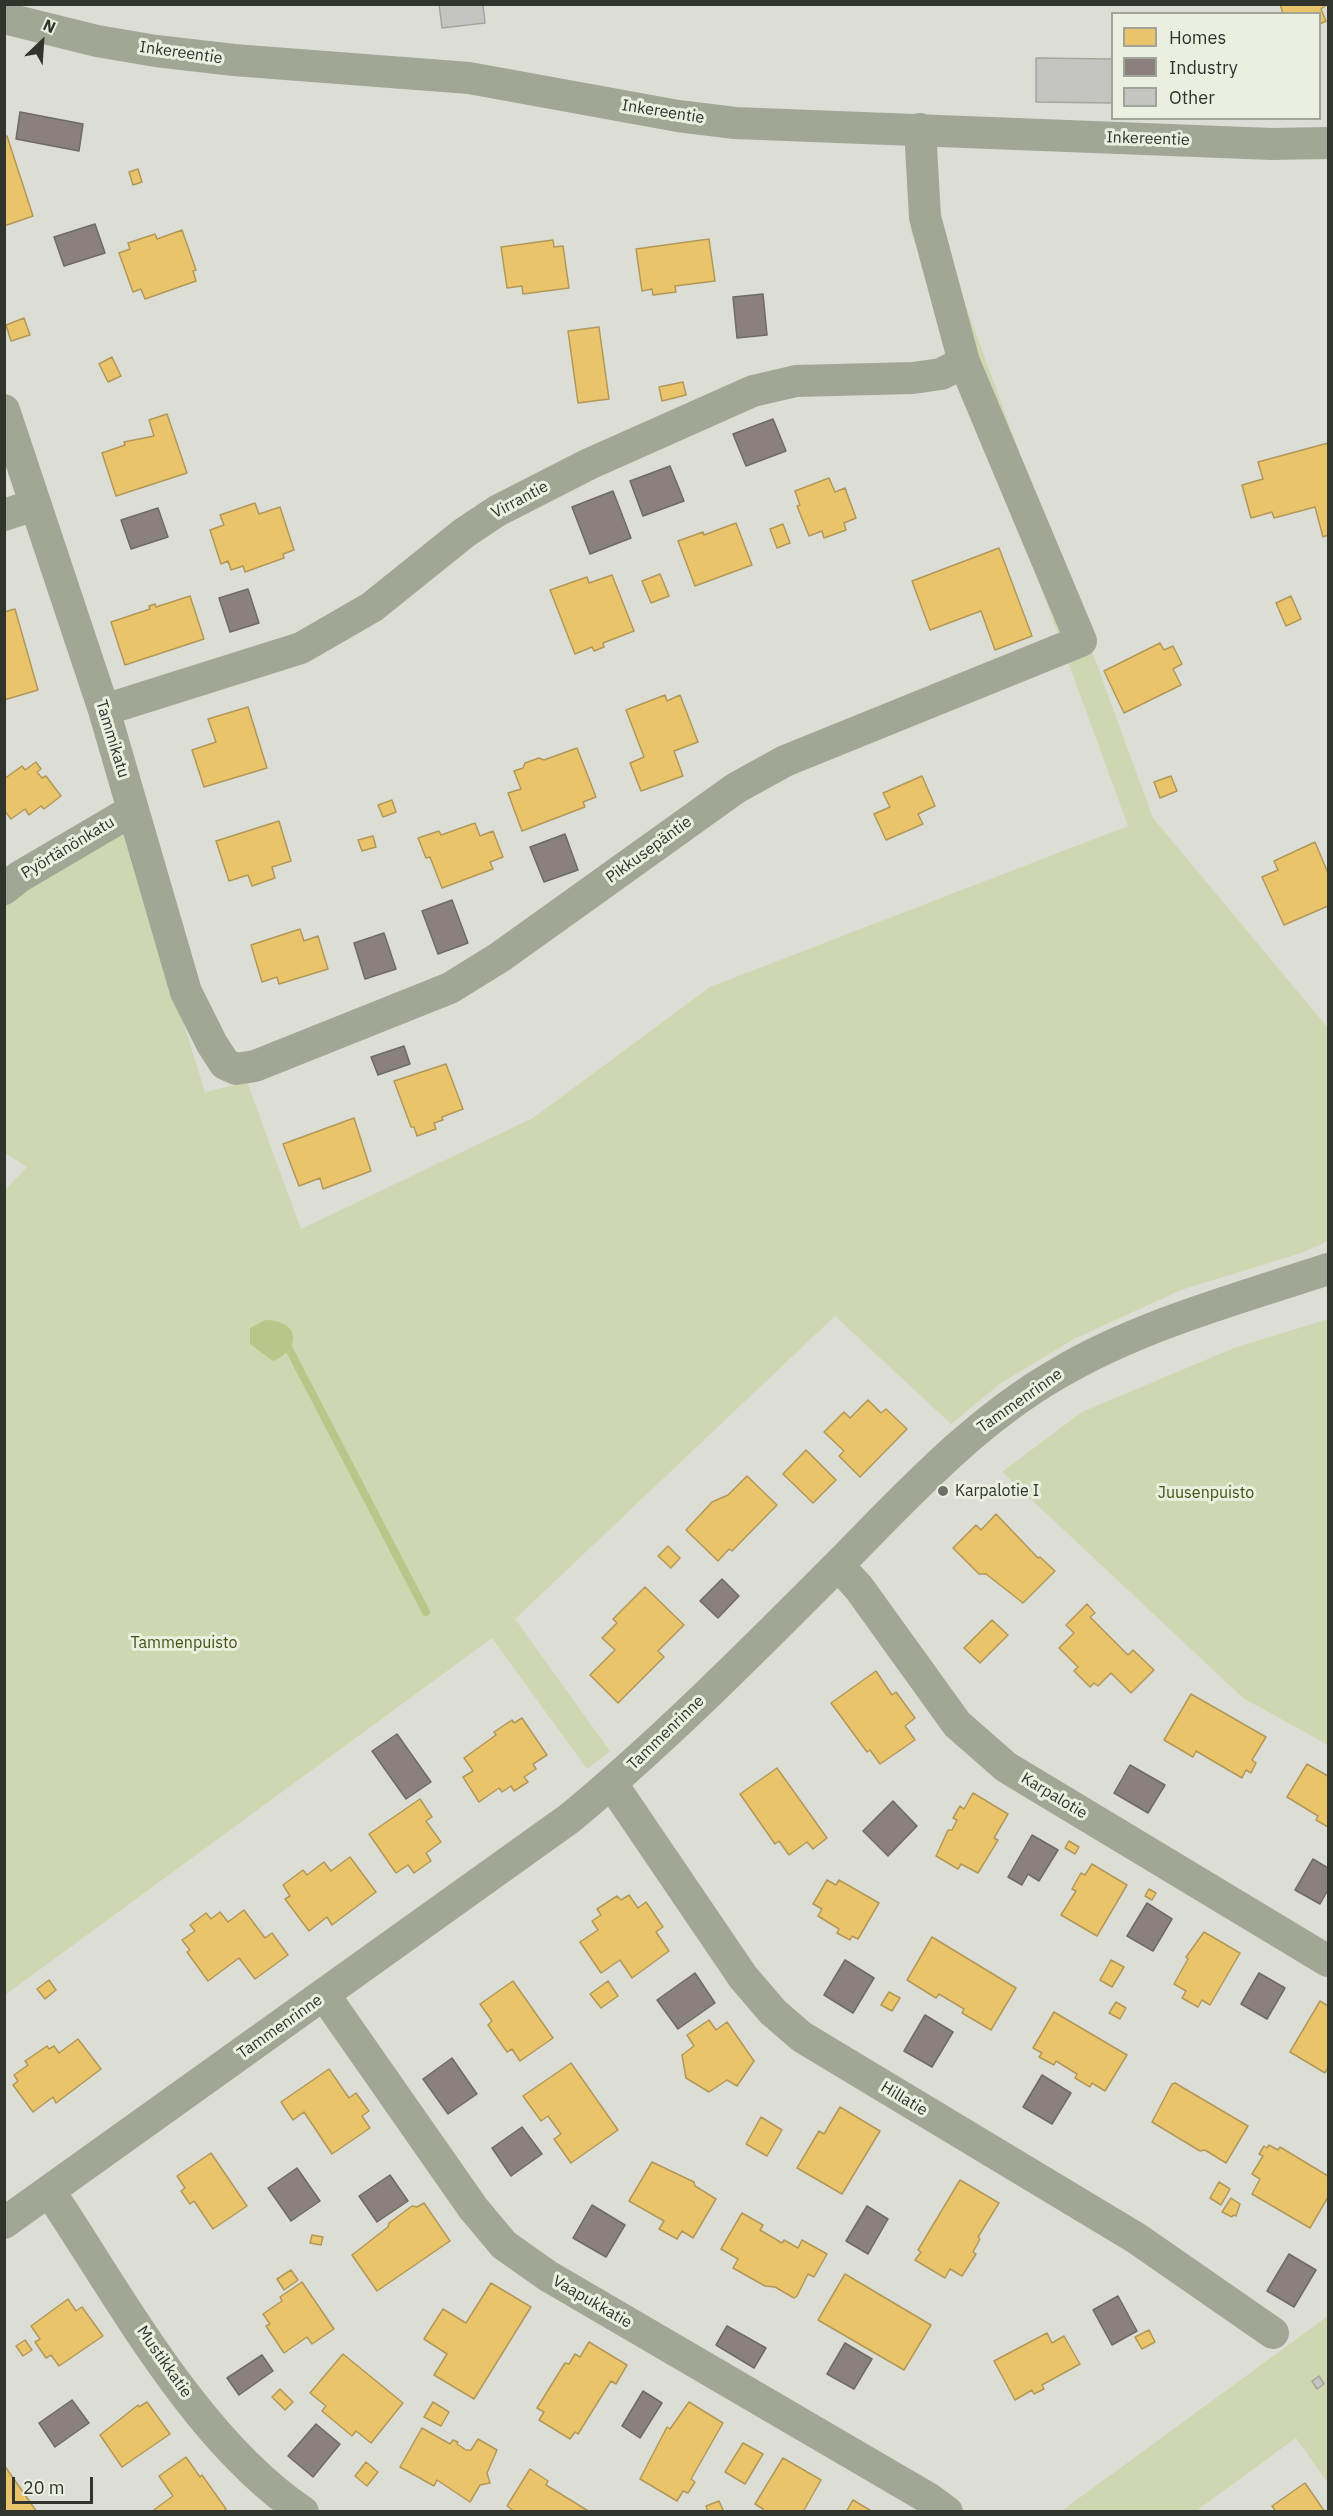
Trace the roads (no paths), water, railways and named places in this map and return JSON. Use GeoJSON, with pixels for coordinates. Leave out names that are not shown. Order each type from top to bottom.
{"type":"FeatureCollection","features":[{"type":"Feature","properties":{"kind":"street","name":"Inkereentie"},"geometry":{"type":"LineString","coordinates":[[4,18],[97,41],[156,51],[234,60],[469,78],[678,116],[793,126],[1249,143],[1329,143]]}},
{"type":"Feature","properties":{"kind":"street"},"geometry":{"type":"LineString","coordinates":[[920,129],[925,217],[964,362]]}},
{"type":"Feature","properties":{"kind":"street","name":"Pikkusepäntie"},"geometry":{"type":"LineString","coordinates":[[225,1064],[237,1069],[255,1066],[450,988],[500,957],[746,783],[785,761],[1081,641],[964,362]]}},
{"type":"Feature","properties":{"kind":"street","name":"Virrantie"},"geometry":{"type":"LineString","coordinates":[[104,710],[302,648],[372,607],[464,533],[497,512],[589,465],[753,391],[796,381],[913,378],[941,374],[964,362]]}},
{"type":"Feature","properties":{"kind":"street","name":"Tammikatu"},"geometry":{"type":"LineString","coordinates":[[4,410],[104,710],[186,992],[212,1044],[225,1064]]}},
{"type":"Feature","properties":{"kind":"street"},"geometry":{"type":"LineString","coordinates":[[4,515],[34,505]]}},
{"type":"Feature","properties":{"kind":"street","name":"Pyörtänönkatu"},"geometry":{"type":"LineString","coordinates":[[4,889],[19,877],[133,810]]}},
{"type":"Feature","properties":{"kind":"street","name":"Tammenrinne"},"geometry":{"type":"LineString","coordinates":[[4,2223],[325,1996],[570,1818],[612,1784],[973,1434],[1017,1399],[1058,1373],[1188,1315],[1329,1269]]}},
{"type":"Feature","properties":{"kind":"street","name":"Karpalotie"},"geometry":{"type":"LineString","coordinates":[[838,1565],[858,1588],[957,1724],[1006,1767],[1329,1961]]}},
{"type":"Feature","properties":{"kind":"street","name":"Hillatie"},"geometry":{"type":"LineString","coordinates":[[612,1784],[743,1977],[773,2012],[802,2037],[1136,2238],[1273,2333]]}},
{"type":"Feature","properties":{"kind":"street","name":"Vaapukkatie"},"geometry":{"type":"LineString","coordinates":[[325,1996],[473,2208],[504,2245],[548,2276],[947,2511]]}},
{"type":"Feature","properties":{"kind":"street","name":"Mustikkatie"},"geometry":{"type":"LineString","coordinates":[[50,2192],[195,2407],[224,2442],[253,2470],[303,2511]]}},
{"type":"Feature","properties":{"kind":"waterway"},"geometry":{"type":"LineString","coordinates":[[289,1349],[426,1612]]}},
{"type":"Feature","properties":{"kind":"place","name":"Karpalotie I"},"geometry":{"type":"Point","coordinates":[943,1491]}},
{"type":"Feature","properties":{"kind":"park label","name":"Juusenpuisto"},"geometry":{"type":"Point","coordinates":[1206,1493]}},
{"type":"Feature","properties":{"kind":"park label","name":"Tammenpuisto"},"geometry":{"type":"Point","coordinates":[184,1643]}}]}
